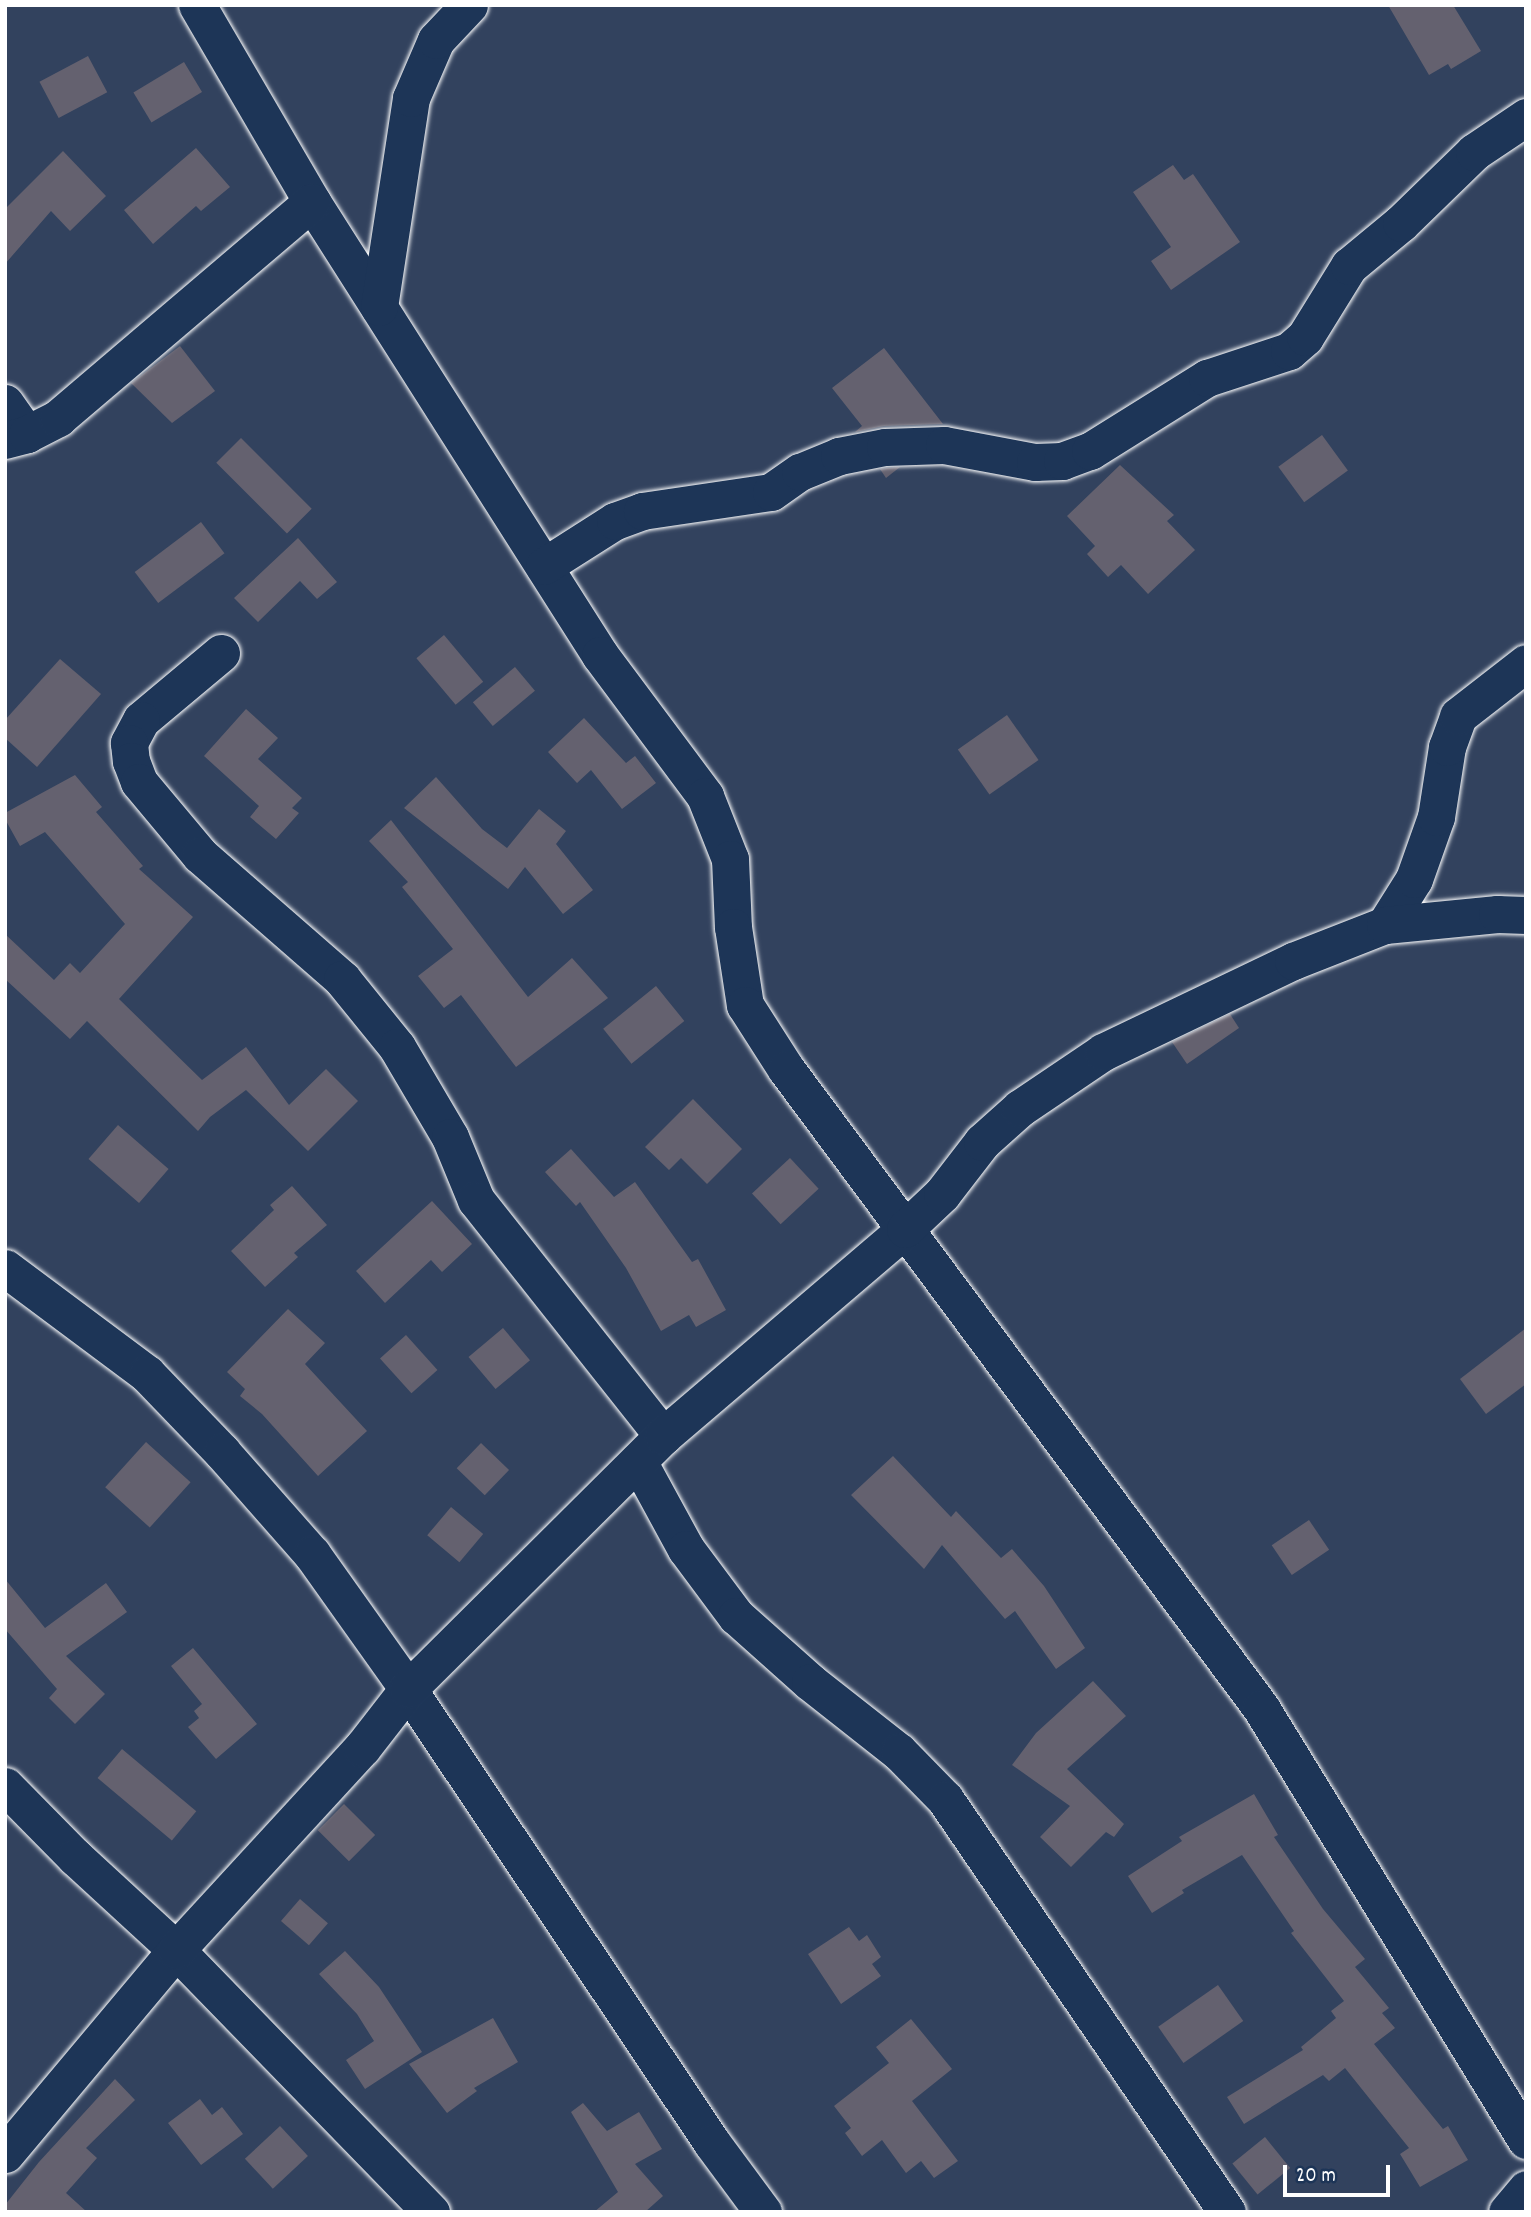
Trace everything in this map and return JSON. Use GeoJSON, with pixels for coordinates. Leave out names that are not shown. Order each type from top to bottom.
{"type":"FeatureCollection","features":[{"type":"Feature","properties":{"kind":"street"},"geometry":{"type":"LineString","coordinates":[[197,5],[312,202],[600,655],[705,796],[730,859],[733,927],[746,1005],[786,1069],[1261,1708],[1526,2140]]}},
{"type":"Feature","properties":{"kind":"street"},"geometry":{"type":"LineString","coordinates":[[379,307],[411,98],[436,40],[469,5]]}},
{"type":"Feature","properties":{"kind":"street"},"geometry":{"type":"LineString","coordinates":[[544,566],[615,521],[642,511],[771,492],[800,472],[839,456],[886,447],[944,445],[1035,462],[1062,461],[1090,451],[1208,378],[1289,351],[1305,337],[1349,266],[1401,223],[1474,152],[1526,117]]}},
{"type":"Feature","properties":{"kind":"street"},"geometry":{"type":"LineString","coordinates":[[5,403],[16,437],[58,418],[312,202]]}},
{"type":"Feature","properties":{"kind":"street"},"geometry":{"type":"LineString","coordinates":[[221,653],[141,720],[129,743],[131,761],[139,782],[200,855],[342,979],[397,1047],[450,1137],[476,1200],[650,1448],[686,1549],[736,1616],[810,1682],[900,1752],[945,1800],[1227,2212]]}},
{"type":"Feature","properties":{"kind":"street"},"geometry":{"type":"LineString","coordinates":[[1384,925],[1414,879],[1436,817],[1447,747],[1458,716],[1526,663]]}},
{"type":"Feature","properties":{"kind":"street"},"geometry":{"type":"LineString","coordinates":[[5,2154],[176,1950],[362,1748],[408,1689],[650,1448],[905,1229],[942,1194],[982,1142],[1020,1108],[1103,1052],[1293,961],[1384,925],[1497,914],[1526,915]]}},
{"type":"Feature","properties":{"kind":"street"},"geometry":{"type":"LineString","coordinates":[[5,1268],[147,1374],[222,1452],[313,1554],[408,1689],[712,2143],[763,2212]]}},
{"type":"Feature","properties":{"kind":"street"},"geometry":{"type":"LineString","coordinates":[[5,1786],[75,1857],[176,1950],[431,2212]]}},
{"type":"Feature","properties":{"kind":"street"},"geometry":{"type":"LineString","coordinates":[[1507,2212],[1526,2189]]}},
{"type":"Feature","properties":{"kind":"building"},"geometry":{"type":"Polygon","coordinates":[[[1388,5],[1453,5],[1481,51],[1451,69],[1448,64],[1429,75],[1388,5]]]}},
{"type":"Feature","properties":{"kind":"building"},"geometry":{"type":"Polygon","coordinates":[[[88,56],[107,92],[59,118],[39,82],[88,56]]]}},
{"type":"Feature","properties":{"kind":"building"},"geometry":{"type":"Polygon","coordinates":[[[184,62],[202,92],[151,122],[133,92],[184,62]]]}},
{"type":"Feature","properties":{"kind":"building"},"geometry":{"type":"Polygon","coordinates":[[[196,148],[230,187],[201,211],[196,206],[153,244],[124,210],[196,148]]]}},
{"type":"Feature","properties":{"kind":"building"},"geometry":{"type":"Polygon","coordinates":[[[63,151],[106,196],[70,231],[51,211],[5,264],[5,209],[63,151]]]}},
{"type":"Feature","properties":{"kind":"building"},"geometry":{"type":"Polygon","coordinates":[[[1173,165],[1184,180],[1193,174],[1240,242],[1171,290],[1151,261],[1171,247],[1133,192],[1173,165]]]}},
{"type":"Feature","properties":{"kind":"building"},"geometry":{"type":"Polygon","coordinates":[[[180,346],[215,391],[172,423],[131,383],[180,346]]]}},
{"type":"Feature","properties":{"kind":"building"},"geometry":{"type":"Polygon","coordinates":[[[884,348],[943,424],[884,426],[855,432],[862,426],[832,388],[884,348]]]}},
{"type":"Feature","properties":{"kind":"building"},"geometry":{"type":"Polygon","coordinates":[[[1322,435],[1348,471],[1304,502],[1278,467],[1322,435]]]}},
{"type":"Feature","properties":{"kind":"building"},"geometry":{"type":"Polygon","coordinates":[[[241,438],[312,509],[287,533],[216,463],[241,438]]]}},
{"type":"Feature","properties":{"kind":"building"},"geometry":{"type":"Polygon","coordinates":[[[1120,465],[1174,515],[1167,521],[1195,550],[1148,594],[1121,565],[1108,577],[1087,554],[1095,546],[1067,516],[1120,465]]]}},
{"type":"Feature","properties":{"kind":"building"},"geometry":{"type":"Polygon","coordinates":[[[900,467],[886,478],[880,469],[887,468],[900,467]]]}},
{"type":"Feature","properties":{"kind":"building"},"geometry":{"type":"Polygon","coordinates":[[[201,522],[224,553],[158,603],[135,572],[201,522]]]}},
{"type":"Feature","properties":{"kind":"building"},"geometry":{"type":"Polygon","coordinates":[[[298,538],[337,582],[317,599],[300,581],[258,622],[234,598],[298,538]]]}},
{"type":"Feature","properties":{"kind":"building"},"geometry":{"type":"Polygon","coordinates":[[[444,635],[483,682],[456,705],[416,658],[444,635]]]}},
{"type":"Feature","properties":{"kind":"building"},"geometry":{"type":"Polygon","coordinates":[[[60,659],[101,694],[37,767],[5,738],[5,720],[60,659]]]}},
{"type":"Feature","properties":{"kind":"building"},"geometry":{"type":"Polygon","coordinates":[[[515,667],[535,691],[493,726],[473,702],[515,667]]]}},
{"type":"Feature","properties":{"kind":"building"},"geometry":{"type":"Polygon","coordinates":[[[246,709],[278,738],[258,759],[302,798],[292,808],[299,813],[276,839],[250,817],[259,806],[204,756],[246,709]]]}},
{"type":"Feature","properties":{"kind":"building"},"geometry":{"type":"Polygon","coordinates":[[[1007,715],[1039,760],[989,794],[958,749],[1007,715]]]}},
{"type":"Feature","properties":{"kind":"building"},"geometry":{"type":"Polygon","coordinates":[[[584,718],[626,763],[635,756],[656,783],[622,809],[591,770],[577,783],[548,752],[584,718]]]}},
{"type":"Feature","properties":{"kind":"building"},"geometry":{"type":"Polygon","coordinates":[[[75,775],[102,807],[96,812],[143,866],[139,869],[193,917],[119,999],[202,1080],[246,1047],[289,1105],[326,1069],[358,1101],[308,1151],[246,1090],[210,1117],[198,1131],[87,1021],[70,1039],[5,979],[5,934],[54,980],[70,963],[80,973],[125,924],[45,832],[20,846],[5,819],[5,813],[75,775]]]}},
{"type":"Feature","properties":{"kind":"building"},"geometry":{"type":"Polygon","coordinates":[[[436,777],[482,829],[507,848],[539,809],[566,831],[556,844],[593,890],[563,914],[525,867],[508,889],[404,808],[436,777]]]}},
{"type":"Feature","properties":{"kind":"building"},"geometry":{"type":"Polygon","coordinates":[[[391,820],[528,997],[572,958],[608,998],[516,1067],[461,995],[444,1008],[418,976],[453,949],[402,887],[408,882],[369,841],[391,820]]]}},
{"type":"Feature","properties":{"kind":"building"},"geometry":{"type":"Polygon","coordinates":[[[656,986],[684,1021],[631,1064],[603,1029],[656,986]]]}},
{"type":"Feature","properties":{"kind":"building"},"geometry":{"type":"Polygon","coordinates":[[[1230,1014],[1239,1028],[1187,1064],[1172,1042],[1230,1014]]]}},
{"type":"Feature","properties":{"kind":"building"},"geometry":{"type":"Polygon","coordinates":[[[693,1099],[742,1149],[707,1184],[681,1158],[669,1170],[645,1147],[693,1099]]]}},
{"type":"Feature","properties":{"kind":"building"},"geometry":{"type":"Polygon","coordinates":[[[118,1125],[169,1169],[139,1203],[88,1159],[118,1125]]]}},
{"type":"Feature","properties":{"kind":"building"},"geometry":{"type":"Polygon","coordinates":[[[571,1149],[614,1197],[635,1182],[692,1262],[698,1259],[726,1310],[696,1327],[689,1315],[661,1331],[626,1268],[580,1202],[576,1206],[545,1172],[571,1149]]]}},
{"type":"Feature","properties":{"kind":"building"},"geometry":{"type":"Polygon","coordinates":[[[790,1158],[819,1189],[781,1224],[752,1193],[790,1158]]]}},
{"type":"Feature","properties":{"kind":"building"},"geometry":{"type":"Polygon","coordinates":[[[292,1186],[327,1225],[294,1253],[298,1257],[265,1287],[231,1251],[274,1210],[270,1205],[292,1186]]]}},
{"type":"Feature","properties":{"kind":"building"},"geometry":{"type":"Polygon","coordinates":[[[432,1201],[472,1244],[442,1272],[431,1260],[385,1303],[356,1271],[432,1201]]]}},
{"type":"Feature","properties":{"kind":"building"},"geometry":{"type":"Polygon","coordinates":[[[288,1309],[325,1343],[305,1364],[367,1431],[318,1476],[262,1414],[240,1396],[245,1389],[227,1372],[288,1309]]]}},
{"type":"Feature","properties":{"kind":"building"},"geometry":{"type":"Polygon","coordinates":[[[503,1328],[530,1360],[496,1389],[469,1357],[503,1328]]]}},
{"type":"Feature","properties":{"kind":"building"},"geometry":{"type":"Polygon","coordinates":[[[1526,1328],[1526,1384],[1486,1414],[1460,1379],[1526,1328]]]}},
{"type":"Feature","properties":{"kind":"building"},"geometry":{"type":"Polygon","coordinates":[[[406,1335],[437,1370],[411,1393],[380,1358],[406,1335]]]}},
{"type":"Feature","properties":{"kind":"building"},"geometry":{"type":"Polygon","coordinates":[[[146,1442],[191,1482],[150,1527],[105,1487],[146,1442]]]}},
{"type":"Feature","properties":{"kind":"building"},"geometry":{"type":"Polygon","coordinates":[[[481,1443],[509,1470],[485,1495],[457,1468],[481,1443]]]}},
{"type":"Feature","properties":{"kind":"building"},"geometry":{"type":"Polygon","coordinates":[[[893,1456],[951,1517],[956,1511],[1001,1558],[1012,1549],[1044,1586],[1085,1648],[1056,1669],[1015,1611],[1005,1619],[942,1545],[924,1569],[851,1495],[893,1456]]]}},
{"type":"Feature","properties":{"kind":"building"},"geometry":{"type":"Polygon","coordinates":[[[451,1507],[483,1534],[459,1562],[427,1535],[451,1507]]]}},
{"type":"Feature","properties":{"kind":"building"},"geometry":{"type":"Polygon","coordinates":[[[1309,1520],[1329,1550],[1292,1575],[1272,1545],[1309,1520]]]}},
{"type":"Feature","properties":{"kind":"building"},"geometry":{"type":"Polygon","coordinates":[[[5,1579],[45,1628],[106,1583],[127,1612],[66,1656],[105,1694],[75,1724],[49,1698],[57,1689],[5,1629],[5,1579]]]}},
{"type":"Feature","properties":{"kind":"building"},"geometry":{"type":"Polygon","coordinates":[[[193,1648],[257,1724],[216,1759],[188,1727],[199,1718],[194,1711],[202,1704],[171,1666],[193,1648]]]}},
{"type":"Feature","properties":{"kind":"building"},"geometry":{"type":"Polygon","coordinates":[[[1093,1681],[1126,1716],[1067,1769],[1124,1824],[1114,1837],[1106,1832],[1071,1867],[1040,1837],[1070,1806],[1012,1765],[1036,1733],[1093,1681]]]}},
{"type":"Feature","properties":{"kind":"building"},"geometry":{"type":"Polygon","coordinates":[[[122,1749],[196,1811],[172,1840],[98,1778],[122,1749]]]}},
{"type":"Feature","properties":{"kind":"building"},"geometry":{"type":"Polygon","coordinates":[[[1254,1794],[1278,1835],[1274,1837],[1323,1909],[1365,1959],[1355,1967],[1389,2008],[1382,2013],[1395,2028],[1374,2044],[1443,2129],[1448,2126],[1468,2160],[1420,2187],[1400,2154],[1409,2148],[1345,2068],[1329,2081],[1323,2075],[1244,2124],[1227,2097],[1303,2050],[1301,2047],[1336,2018],[1331,2011],[1344,2001],[1291,1933],[1294,1931],[1242,1855],[1182,1890],[1184,1893],[1152,1913],[1128,1876],[1182,1841],[1179,1837],[1254,1794]]]}},
{"type":"Feature","properties":{"kind":"building"},"geometry":{"type":"Polygon","coordinates":[[[344,1804],[375,1835],[349,1861],[318,1830],[344,1804]]]}},
{"type":"Feature","properties":{"kind":"building"},"geometry":{"type":"Polygon","coordinates":[[[300,1899],[328,1923],[309,1945],[281,1921],[300,1899]]]}},
{"type":"Feature","properties":{"kind":"building"},"geometry":{"type":"Polygon","coordinates":[[[849,1927],[859,1941],[867,1935],[881,1957],[872,1964],[881,1976],[841,2004],[808,1954],[849,1927]]]}},
{"type":"Feature","properties":{"kind":"building"},"geometry":{"type":"Polygon","coordinates":[[[345,1951],[379,1987],[422,2052],[365,2089],[346,2060],[374,2041],[357,2014],[319,1974],[345,1951]]]}},
{"type":"Feature","properties":{"kind":"building"},"geometry":{"type":"Polygon","coordinates":[[[1218,1985],[1243,2021],[1183,2063],[1158,2027],[1218,1985]]]}},
{"type":"Feature","properties":{"kind":"building"},"geometry":{"type":"Polygon","coordinates":[[[493,2018],[518,2062],[474,2088],[477,2091],[447,2113],[409,2064],[493,2018]]]}},
{"type":"Feature","properties":{"kind":"building"},"geometry":{"type":"Polygon","coordinates":[[[911,2019],[952,2069],[912,2101],[958,2161],[934,2178],[921,2161],[906,2173],[882,2140],[862,2156],[845,2133],[851,2128],[834,2106],[889,2063],[876,2047],[911,2019]]]}},
{"type":"Feature","properties":{"kind":"building"},"geometry":{"type":"Polygon","coordinates":[[[115,2079],[135,2100],[86,2148],[97,2158],[66,2193],[87,2212],[5,2212],[5,2205],[39,2162],[115,2079]]]}},
{"type":"Feature","properties":{"kind":"building"},"geometry":{"type":"Polygon","coordinates":[[[200,2099],[212,2115],[222,2107],[243,2134],[201,2165],[168,2123],[200,2099]]]}},
{"type":"Feature","properties":{"kind":"building"},"geometry":{"type":"Polygon","coordinates":[[[583,2103],[607,2131],[639,2112],[662,2149],[635,2164],[663,2196],[645,2212],[594,2212],[618,2192],[571,2112],[583,2103]]]}},
{"type":"Feature","properties":{"kind":"building"},"geometry":{"type":"Polygon","coordinates":[[[280,2126],[308,2156],[273,2189],[245,2159],[280,2126]]]}},
{"type":"Feature","properties":{"kind":"building"},"geometry":{"type":"Polygon","coordinates":[[[1265,2137],[1290,2168],[1258,2195],[1232,2163],[1265,2137]]]}}]}
